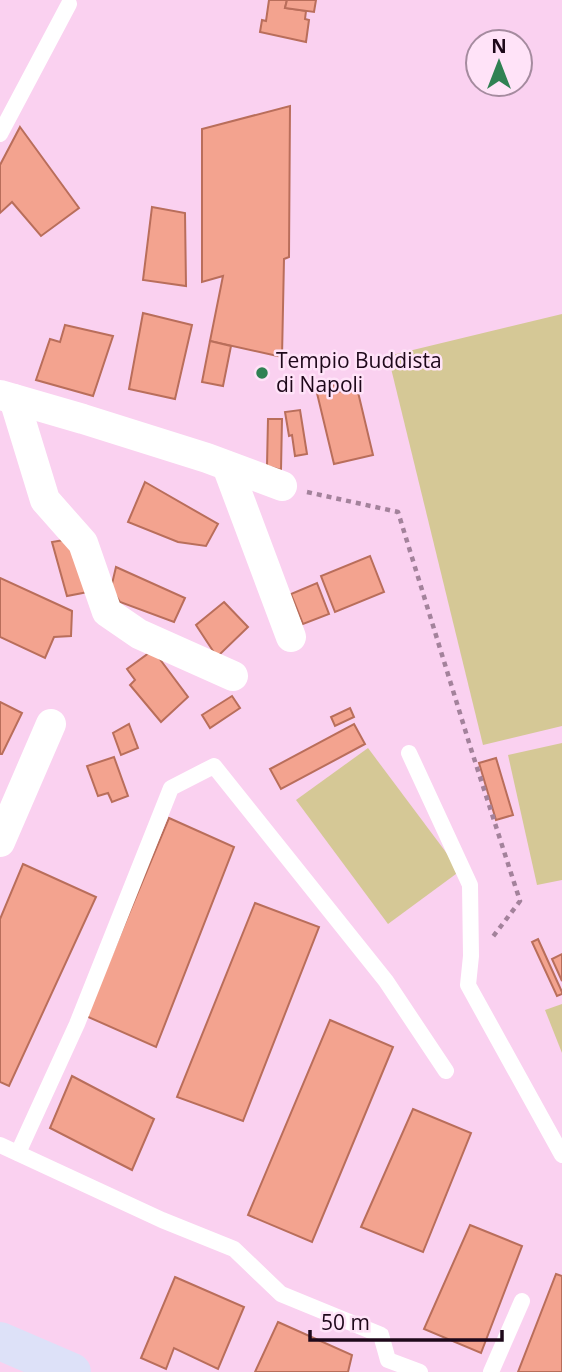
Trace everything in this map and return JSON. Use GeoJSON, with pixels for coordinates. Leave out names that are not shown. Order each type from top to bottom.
{"type":"FeatureCollection","features":[{"type":"Feature","properties":{"kind":"main road"},"geometry":{"type":"LineString","coordinates":[[0,1341],[72,1372]]}},
{"type":"Feature","properties":{"kind":"street"},"geometry":{"type":"LineString","coordinates":[[7,397],[83,419],[282,486]]}},
{"type":"Feature","properties":{"kind":"street"},"geometry":{"type":"LineString","coordinates":[[7,397],[45,500],[83,543],[107,612],[139,634],[233,676]]}},
{"type":"Feature","properties":{"kind":"street"},"geometry":{"type":"LineString","coordinates":[[227,466],[291,637]]}},
{"type":"Feature","properties":{"kind":"street"},"geometry":{"type":"LineString","coordinates":[[0,842],[51,724]]}},
{"type":"Feature","properties":{"kind":"lane"},"geometry":{"type":"LineString","coordinates":[[0,134],[69,4]]}},
{"type":"Feature","properties":{"kind":"lane"},"geometry":{"type":"LineString","coordinates":[[409,753],[470,885],[471,956],[468,985],[562,1155]]}},
{"type":"Feature","properties":{"kind":"lane"},"geometry":{"type":"LineString","coordinates":[[18,1153],[77,1024],[172,788],[214,766],[386,981],[446,1071]]}},
{"type":"Feature","properties":{"kind":"lane"},"geometry":{"type":"LineString","coordinates":[[0,1145],[162,1220],[234,1249],[281,1294],[382,1335],[388,1360],[413,1371]]}},
{"type":"Feature","properties":{"kind":"lane"},"geometry":{"type":"LineString","coordinates":[[491,1372],[522,1301]]}},
{"type":"Feature","properties":{"kind":"path"},"geometry":{"type":"LineString","coordinates":[[282,486],[398,512],[520,901],[495,934],[471,956]]}},
{"type":"Feature","properties":{"kind":"shaded area"},"geometry":{"type":"Polygon","coordinates":[[[562,314],[562,726],[483,745],[388,356],[562,314]]]}},
{"type":"Feature","properties":{"kind":"shaded area"},"geometry":{"type":"Polygon","coordinates":[[[562,743],[562,880],[537,885],[508,755],[562,743]]]}},
{"type":"Feature","properties":{"kind":"shaded area"},"geometry":{"type":"Polygon","coordinates":[[[368,748],[460,871],[388,924],[296,800],[368,748]]]}},
{"type":"Feature","properties":{"kind":"shaded area"},"geometry":{"type":"Polygon","coordinates":[[[562,1004],[562,1053],[545,1010],[562,1004]]]}},
{"type":"Feature","properties":{"kind":"building"},"geometry":{"type":"Polygon","coordinates":[[[269,0],[287,0],[285,8],[306,11],[305,19],[309,20],[306,42],[260,32],[262,20],[266,21],[269,0]]]}},
{"type":"Feature","properties":{"kind":"building"},"geometry":{"type":"Polygon","coordinates":[[[287,0],[316,0],[314,12],[285,8],[287,0]]]}},
{"type":"Feature","properties":{"kind":"building"},"geometry":{"type":"Polygon","coordinates":[[[290,106],[289,257],[284,259],[282,357],[210,341],[223,276],[202,282],[202,129],[290,106]]]}},
{"type":"Feature","properties":{"kind":"building"},"geometry":{"type":"Polygon","coordinates":[[[20,127],[79,208],[41,236],[12,202],[0,213],[0,165],[20,127]]]}},
{"type":"Feature","properties":{"kind":"building"},"geometry":{"type":"Polygon","coordinates":[[[152,207],[185,213],[186,286],[143,280],[152,207]]]}},
{"type":"Feature","properties":{"kind":"building"},"geometry":{"type":"Polygon","coordinates":[[[143,313],[192,325],[175,399],[129,389],[143,313]]]}},
{"type":"Feature","properties":{"kind":"building"},"geometry":{"type":"Polygon","coordinates":[[[65,325],[113,336],[93,396],[36,380],[50,339],[60,342],[65,325]]]}},
{"type":"Feature","properties":{"kind":"building"},"geometry":{"type":"Polygon","coordinates":[[[210,341],[231,346],[223,386],[202,382],[210,341]]]}},
{"type":"Feature","properties":{"kind":"building"},"geometry":{"type":"Polygon","coordinates":[[[336,385],[337,392],[357,388],[373,455],[334,464],[316,389],[336,385]]]}},
{"type":"Feature","properties":{"kind":"building"},"geometry":{"type":"Polygon","coordinates":[[[300,410],[307,454],[295,456],[285,412],[300,410]]]}},
{"type":"Feature","properties":{"kind":"building"},"geometry":{"type":"Polygon","coordinates":[[[268,419],[282,419],[281,470],[267,466],[268,419]]]}},
{"type":"Feature","properties":{"kind":"building"},"geometry":{"type":"Polygon","coordinates":[[[145,482],[218,524],[206,546],[178,542],[128,522],[145,482]]]}},
{"type":"Feature","properties":{"kind":"building"},"geometry":{"type":"Polygon","coordinates":[[[70,539],[88,592],[67,596],[52,542],[70,539]]]}},
{"type":"Feature","properties":{"kind":"building"},"geometry":{"type":"Polygon","coordinates":[[[370,556],[384,592],[335,612],[321,576],[370,556]]]}},
{"type":"Feature","properties":{"kind":"building"},"geometry":{"type":"Polygon","coordinates":[[[116,567],[185,598],[174,622],[120,602],[111,588],[116,567]]]}},
{"type":"Feature","properties":{"kind":"building"},"geometry":{"type":"Polygon","coordinates":[[[0,578],[72,611],[71,636],[54,637],[45,658],[0,637],[0,578]]]}},
{"type":"Feature","properties":{"kind":"building"},"geometry":{"type":"Polygon","coordinates":[[[317,583],[329,614],[303,624],[291,594],[317,583]]]}},
{"type":"Feature","properties":{"kind":"building"},"geometry":{"type":"Polygon","coordinates":[[[224,602],[248,627],[217,657],[196,625],[224,602]]]}},
{"type":"Feature","properties":{"kind":"building"},"geometry":{"type":"Polygon","coordinates":[[[153,650],[188,697],[161,722],[130,685],[135,680],[127,669],[153,650]]]}},
{"type":"Feature","properties":{"kind":"building"},"geometry":{"type":"Polygon","coordinates":[[[232,696],[240,708],[210,728],[202,715],[232,696]]]}},
{"type":"Feature","properties":{"kind":"building"},"geometry":{"type":"Polygon","coordinates":[[[0,702],[22,713],[2,754],[0,754],[0,702]]]}},
{"type":"Feature","properties":{"kind":"building"},"geometry":{"type":"Polygon","coordinates":[[[350,708],[354,717],[335,726],[331,717],[350,708]]]}},
{"type":"Feature","properties":{"kind":"building"},"geometry":{"type":"Polygon","coordinates":[[[129,724],[138,748],[121,755],[113,733],[129,724]]]}},
{"type":"Feature","properties":{"kind":"building"},"geometry":{"type":"Polygon","coordinates":[[[354,724],[365,744],[281,789],[270,769],[354,724]]]}},
{"type":"Feature","properties":{"kind":"building"},"geometry":{"type":"Polygon","coordinates":[[[114,757],[128,796],[112,802],[108,793],[98,796],[87,766],[114,757]]]}},
{"type":"Feature","properties":{"kind":"building"},"geometry":{"type":"Polygon","coordinates":[[[496,758],[513,815],[496,820],[479,763],[496,758]]]}},
{"type":"Feature","properties":{"kind":"building"},"geometry":{"type":"Polygon","coordinates":[[[169,818],[234,847],[156,1047],[86,1016],[169,818]]]}},
{"type":"Feature","properties":{"kind":"building"},"geometry":{"type":"Polygon","coordinates":[[[23,864],[96,897],[9,1086],[0,1082],[0,919],[23,864]]]}},
{"type":"Feature","properties":{"kind":"building"},"geometry":{"type":"Polygon","coordinates":[[[255,903],[319,927],[243,1121],[177,1097],[255,903]]]}},
{"type":"Feature","properties":{"kind":"building"},"geometry":{"type":"Polygon","coordinates":[[[538,939],[562,992],[557,996],[532,942],[538,939]]]}},
{"type":"Feature","properties":{"kind":"building"},"geometry":{"type":"Polygon","coordinates":[[[562,954],[562,981],[552,959],[562,954]]]}},
{"type":"Feature","properties":{"kind":"building"},"geometry":{"type":"Polygon","coordinates":[[[330,1020],[393,1047],[312,1242],[248,1215],[330,1020]]]}},
{"type":"Feature","properties":{"kind":"building"},"geometry":{"type":"Polygon","coordinates":[[[72,1076],[154,1119],[132,1170],[50,1128],[72,1076]]]}},
{"type":"Feature","properties":{"kind":"building"},"geometry":{"type":"Polygon","coordinates":[[[413,1109],[471,1133],[423,1252],[361,1227],[413,1109]]]}},
{"type":"Feature","properties":{"kind":"building"},"geometry":{"type":"Polygon","coordinates":[[[470,1225],[522,1246],[481,1353],[424,1329],[470,1225]]]}},
{"type":"Feature","properties":{"kind":"building"},"geometry":{"type":"Polygon","coordinates":[[[556,1274],[562,1276],[562,1372],[518,1372],[556,1274]]]}},
{"type":"Feature","properties":{"kind":"building"},"geometry":{"type":"Polygon","coordinates":[[[175,1277],[244,1307],[218,1369],[174,1348],[166,1369],[141,1358],[175,1277]]]}},
{"type":"Feature","properties":{"kind":"building"},"geometry":{"type":"Polygon","coordinates":[[[278,1322],[352,1355],[348,1372],[255,1372],[278,1322]]]}},
{"type":"Feature","properties":{"kind":"place","name":"Tempio Buddista di Napoli"},"geometry":{"type":"Point","coordinates":[262,373]}}]}
